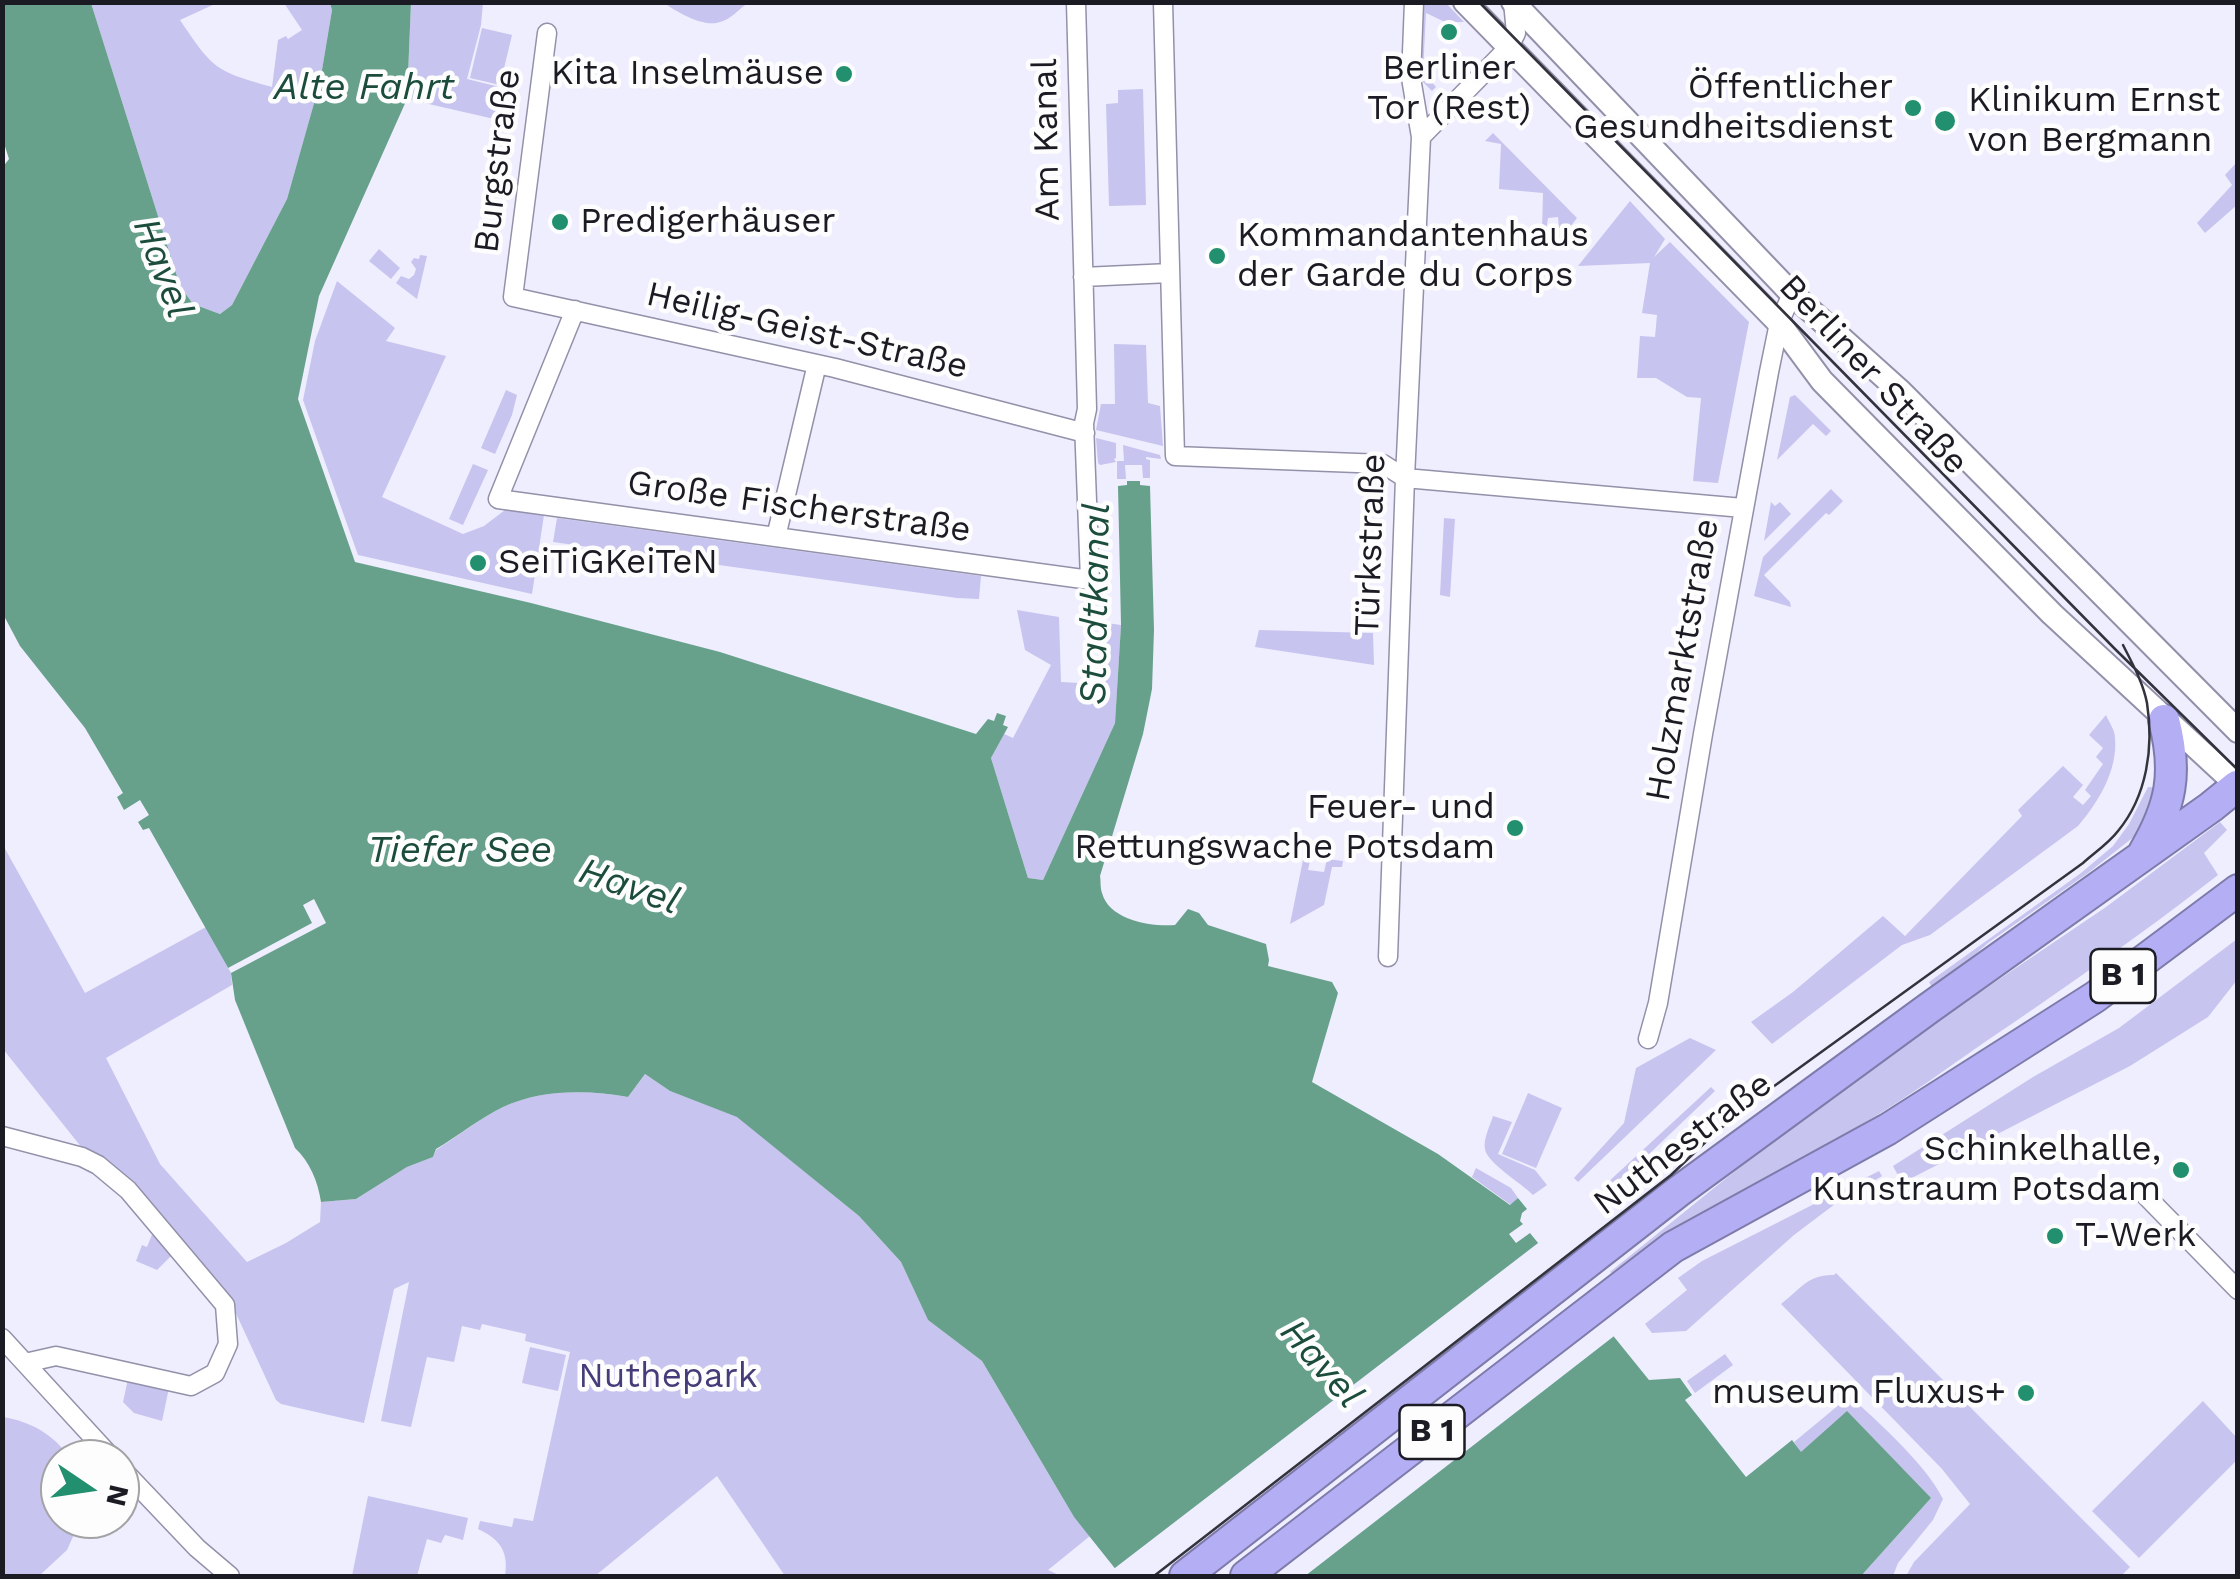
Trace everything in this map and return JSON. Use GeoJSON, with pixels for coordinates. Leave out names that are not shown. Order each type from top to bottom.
{"type":"FeatureCollection","features":[{"type":"Feature","properties":{"kind":"highway"},"geometry":{"type":"LineString","coordinates":[[2140,859],[2156,832],[2171,783],[2171,746],[2164,720]]}},
{"type":"Feature","properties":{"kind":"highway","name":"Nuthestraße"},"geometry":{"type":"LineString","coordinates":[[1185,1576],[1679,1191],[2237,786]]}},
{"type":"Feature","properties":{"kind":"highway","name":"B 1"},"geometry":{"type":"LineString","coordinates":[[1246,1576],[1685,1240],[1888,1129],[2096,996],[2238,890]]}},
{"type":"Feature","properties":{"kind":"street","name":"Am Kanal"},"geometry":{"type":"LineString","coordinates":[[1076,2],[1090,580]]}},
{"type":"Feature","properties":{"kind":"street"},"geometry":{"type":"LineString","coordinates":[[1164,2],[1175,456],[1383,464],[1405,478],[1742,508]]}},
{"type":"Feature","properties":{"kind":"street","name":"Türkstraße"},"geometry":{"type":"LineString","coordinates":[[1388,956],[1421,137],[1411,78],[1414,2]]}},
{"type":"Feature","properties":{"kind":"street","name":"Berliner Straße"},"geometry":{"type":"LineString","coordinates":[[1465,2],[1779,322],[1822,381],[2070,632],[2237,786]]}},
{"type":"Feature","properties":{"kind":"street"},"geometry":{"type":"LineString","coordinates":[[1421,137],[1509,47],[1516,34],[1513,2]]}},
{"type":"Feature","properties":{"kind":"street","name":"Berliner Straße"},"geometry":{"type":"LineString","coordinates":[[1513,2],[1792,294],[1901,392],[2238,731]]}},
{"type":"Feature","properties":{"kind":"street","name":"Burgstraße"},"geometry":{"type":"LineString","coordinates":[[513,297],[547,34]]}},
{"type":"Feature","properties":{"kind":"street"},"geometry":{"type":"LineString","coordinates":[[1082,277],[1170,274]]}},
{"type":"Feature","properties":{"kind":"street","name":"Holzmarktstraße"},"geometry":{"type":"LineString","coordinates":[[1648,1039],[1658,1002],[1742,508],[1779,322],[1792,294]]}},
{"type":"Feature","properties":{"kind":"street","name":"Heilig-Geist-Straße"},"geometry":{"type":"LineString","coordinates":[[513,297],[816,364],[1084,433]]}},
{"type":"Feature","properties":{"kind":"street","name":"Große Fischerstraße"},"geometry":{"type":"LineString","coordinates":[[574,310],[498,499],[1090,580]]}},
{"type":"Feature","properties":{"kind":"street"},"geometry":{"type":"LineString","coordinates":[[776,537],[816,364]]}},
{"type":"Feature","properties":{"kind":"street"},"geometry":{"type":"LineString","coordinates":[[2,1136],[82,1157],[128,1190],[224,1305],[228,1344],[215,1373],[191,1386],[56,1356],[25,1363]]}},
{"type":"Feature","properties":{"kind":"street"},"geometry":{"type":"LineString","coordinates":[[2142,1192],[2238,1290]]}},
{"type":"Feature","properties":{"kind":"street"},"geometry":{"type":"LineString","coordinates":[[2,1338],[94,1439]]}},
{"type":"Feature","properties":{"kind":"street"},"geometry":{"type":"LineString","coordinates":[[140,1488],[197,1548],[230,1576]]}},
{"type":"Feature","properties":{"kind":"green space"},"geometry":{"type":"Polygon","coordinates":[[[91,3],[217,3],[180,20],[217,66],[272,87],[278,40],[302,30],[284,3],[330,3],[320,82],[287,199],[232,305],[220,314],[193,304],[180,286],[91,3]]]}},
{"type":"Feature","properties":{"kind":"green space"},"geometry":{"type":"Polygon","coordinates":[[[411,3],[483,3],[467,79],[508,89],[503,121],[407,99],[411,3]]]}},
{"type":"Feature","properties":{"kind":"green space"},"geometry":{"type":"Polygon","coordinates":[[[664,3],[748,3],[727,19],[706,23],[664,3]]]}},
{"type":"Feature","properties":{"kind":"green space"},"geometry":{"type":"Polygon","coordinates":[[[1423,3],[1446,3],[1464,22],[1445,22],[1426,13],[1423,72],[1436,87],[1432,91],[1419,78],[1423,3]]]}},
{"type":"Feature","properties":{"kind":"green space"},"geometry":{"type":"Polygon","coordinates":[[[482,28],[512,35],[500,85],[470,78],[482,28]]]}},
{"type":"Feature","properties":{"kind":"green space"},"geometry":{"type":"Polygon","coordinates":[[[1143,89],[1146,205],[1109,206],[1106,104],[1118,103],[1118,90],[1143,89]]]}},
{"type":"Feature","properties":{"kind":"green space"},"geometry":{"type":"Polygon","coordinates":[[[1493,133],[1577,218],[1570,227],[1559,228],[1558,217],[1548,218],[1546,231],[1542,230],[1543,193],[1499,189],[1501,144],[1485,141],[1493,133]]]}},
{"type":"Feature","properties":{"kind":"green space"},"geometry":{"type":"Polygon","coordinates":[[[2237,162],[2237,205],[2205,233],[2197,223],[2232,185],[2225,175],[2237,162]]]}},
{"type":"Feature","properties":{"kind":"green space"},"geometry":{"type":"Polygon","coordinates":[[[1630,201],[1665,239],[1654,257],[1670,242],[1749,322],[1718,483],[1693,481],[1701,398],[1687,397],[1656,378],[1637,378],[1640,336],[1655,337],[1657,315],[1642,313],[1650,263],[1578,266],[1630,201]]]}},
{"type":"Feature","properties":{"kind":"green space"},"geometry":{"type":"Polygon","coordinates":[[[379,249],[400,268],[391,279],[369,261],[379,249]]]}},
{"type":"Feature","properties":{"kind":"green space"},"geometry":{"type":"Polygon","coordinates":[[[420,255],[427,256],[417,299],[396,283],[401,276],[409,279],[414,275],[416,269],[411,262],[420,255]]]}},
{"type":"Feature","properties":{"kind":"green space"},"geometry":{"type":"Polygon","coordinates":[[[337,281],[395,328],[386,341],[446,356],[382,497],[463,534],[484,526],[505,510],[544,515],[532,594],[358,555],[303,400],[315,341],[337,281]]]}},
{"type":"Feature","properties":{"kind":"green space"},"geometry":{"type":"Polygon","coordinates":[[[1114,344],[1146,345],[1148,403],[1160,406],[1163,446],[1096,430],[1101,404],[1115,404],[1114,344]]]}},
{"type":"Feature","properties":{"kind":"green space"},"geometry":{"type":"Polygon","coordinates":[[[506,390],[517,395],[495,454],[481,448],[506,390]]]}},
{"type":"Feature","properties":{"kind":"green space"},"geometry":{"type":"Polygon","coordinates":[[[1795,395],[1831,431],[1826,436],[1813,424],[1777,460],[1790,397],[1795,395]]]}},
{"type":"Feature","properties":{"kind":"green space"},"geometry":{"type":"Polygon","coordinates":[[[1096,438],[1116,443],[1116,462],[1098,463],[1096,438]]]}},
{"type":"Feature","properties":{"kind":"green space"},"geometry":{"type":"Polygon","coordinates":[[[1123,445],[1160,455],[1161,459],[1146,457],[1150,460],[1150,478],[1143,478],[1142,465],[1125,465],[1126,479],[1117,479],[1117,461],[1124,461],[1123,445]]]}},
{"type":"Feature","properties":{"kind":"green space"},"geometry":{"type":"Polygon","coordinates":[[[473,464],[488,470],[463,525],[449,519],[473,464]]]}},
{"type":"Feature","properties":{"kind":"green space"},"geometry":{"type":"Polygon","coordinates":[[[1831,489],[1843,501],[1764,575],[1791,607],[1754,596],[1763,557],[1831,489]]]}},
{"type":"Feature","properties":{"kind":"green space"},"geometry":{"type":"Polygon","coordinates":[[[1771,502],[1775,506],[1780,502],[1791,514],[1764,541],[1771,502]]]}},
{"type":"Feature","properties":{"kind":"green space"},"geometry":{"type":"Polygon","coordinates":[[[557,518],[981,576],[979,599],[553,542],[557,518]]]}},
{"type":"Feature","properties":{"kind":"green space"},"geometry":{"type":"Polygon","coordinates":[[[1444,518],[1455,519],[1450,597],[1440,595],[1444,518]]]}},
{"type":"Feature","properties":{"kind":"green space"},"geometry":{"type":"Polygon","coordinates":[[[1017,610],[1059,617],[1061,682],[1097,684],[1107,623],[1121,625],[1115,723],[1043,880],[1028,878],[991,758],[1004,734],[1013,738],[1051,665],[1025,650],[1017,610]]]}},
{"type":"Feature","properties":{"kind":"green space"},"geometry":{"type":"Polygon","coordinates":[[[1259,630],[1373,633],[1374,665],[1255,647],[1259,630]]]}},
{"type":"Feature","properties":{"kind":"green space"},"geometry":{"type":"Polygon","coordinates":[[[2106,715],[2115,735],[2110,774],[2078,826],[1930,935],[1902,945],[1772,1044],[1751,1022],[1883,916],[1905,936],[2022,816],[2018,810],[2063,766],[2083,785],[2073,797],[2083,805],[2091,796],[2085,790],[2103,764],[2096,757],[2103,748],[2089,735],[2106,715]]]}},
{"type":"Feature","properties":{"kind":"green space"},"geometry":{"type":"Polygon","coordinates":[[[2148,787],[2162,788],[2135,836],[1988,943],[1934,991],[1929,982],[2113,846],[2148,787]]]}},
{"type":"Feature","properties":{"kind":"green space"},"geometry":{"type":"Polygon","coordinates":[[[2220,822],[2227,830],[2204,853],[2218,875],[2160,919],[1901,1100],[1707,1211],[1610,1272],[1745,1163],[1930,1026],[2106,907],[2220,822]]]}},
{"type":"Feature","properties":{"kind":"green space","name":"Nuthepark"},"geometry":{"type":"Polygon","coordinates":[[[3,845],[85,993],[206,927],[231,973],[232,985],[106,1058],[160,1164],[247,1262],[320,1222],[321,1202],[356,1199],[407,1167],[433,1157],[436,1150],[503,1107],[533,1097],[564,1093],[628,1097],[645,1074],[670,1091],[738,1117],[859,1216],[901,1262],[928,1320],[982,1361],[1074,1517],[1090,1536],[1048,1570],[1061,1576],[785,1576],[717,1476],[595,1576],[505,1576],[504,1553],[492,1537],[478,1529],[480,1521],[512,1527],[514,1518],[533,1521],[570,1352],[525,1341],[526,1334],[482,1324],[480,1330],[462,1326],[454,1362],[427,1357],[411,1427],[381,1421],[409,1282],[394,1289],[364,1423],[276,1400],[233,1307],[90,1158],[3,1049],[3,845]]]}},
{"type":"Feature","properties":{"kind":"green space"},"geometry":{"type":"Polygon","coordinates":[[[1304,855],[1311,856],[1308,870],[1324,872],[1327,859],[1343,861],[1342,867],[1332,867],[1324,905],[1290,924],[1304,855]]]}},
{"type":"Feature","properties":{"kind":"green space"},"geometry":{"type":"Polygon","coordinates":[[[2237,939],[2237,980],[2208,1017],[2130,1066],[1902,1183],[1893,1166],[2119,1028],[2237,939]]]}},
{"type":"Feature","properties":{"kind":"green space"},"geometry":{"type":"Polygon","coordinates":[[[1690,1038],[1716,1050],[1578,1182],[1574,1178],[1624,1123],[1636,1068],[1690,1038]]]}},
{"type":"Feature","properties":{"kind":"green space"},"geometry":{"type":"Polygon","coordinates":[[[1711,1087],[1715,1091],[1609,1188],[1606,1184],[1711,1087]]]}},
{"type":"Feature","properties":{"kind":"green space"},"geometry":{"type":"Polygon","coordinates":[[[1528,1093],[1562,1108],[1536,1168],[1502,1154],[1528,1093]]]}},
{"type":"Feature","properties":{"kind":"green space"},"geometry":{"type":"Polygon","coordinates":[[[1493,1116],[1512,1122],[1498,1154],[1535,1170],[1547,1185],[1533,1195],[1487,1154],[1485,1141],[1493,1116]]]}},
{"type":"Feature","properties":{"kind":"green space"},"geometry":{"type":"Polygon","coordinates":[[[1476,1168],[1511,1188],[1518,1198],[1511,1205],[1472,1177],[1476,1168]]]}},
{"type":"Feature","properties":{"kind":"green space"},"geometry":{"type":"Polygon","coordinates":[[[1879,1171],[1882,1176],[1794,1235],[1686,1331],[1652,1333],[1645,1324],[1687,1290],[1678,1278],[1702,1261],[1879,1171]]]}},
{"type":"Feature","properties":{"kind":"green space"},"geometry":{"type":"Polygon","coordinates":[[[153,1232],[174,1253],[157,1270],[136,1261],[153,1232]]]}},
{"type":"Feature","properties":{"kind":"green space"},"geometry":{"type":"Polygon","coordinates":[[[1836,1273],[2130,1567],[2121,1576],[1906,1576],[1914,1562],[1970,1504],[1942,1469],[1781,1304],[1811,1280],[1836,1273]]]}},
{"type":"Feature","properties":{"kind":"green space"},"geometry":{"type":"Polygon","coordinates":[[[530,1347],[566,1355],[558,1391],[522,1383],[530,1347]]]}},
{"type":"Feature","properties":{"kind":"green space"},"geometry":{"type":"Polygon","coordinates":[[[1725,1354],[1733,1365],[1695,1393],[1687,1381],[1725,1354]]]}},
{"type":"Feature","properties":{"kind":"green space"},"geometry":{"type":"Polygon","coordinates":[[[128,1379],[169,1388],[162,1421],[134,1413],[123,1402],[128,1379]]]}},
{"type":"Feature","properties":{"kind":"green space"},"geometry":{"type":"Polygon","coordinates":[[[1839,1386],[1910,1455],[1943,1499],[1933,1520],[1898,1563],[1893,1576],[1861,1576],[1931,1498],[1800,1452],[1794,1442],[1840,1404],[1831,1390],[1839,1386]]]}},
{"type":"Feature","properties":{"kind":"green space"},"geometry":{"type":"Polygon","coordinates":[[[2203,1401],[2237,1438],[2237,1460],[2139,1558],[2092,1511],[2203,1401]]]}},
{"type":"Feature","properties":{"kind":"green space"},"geometry":{"type":"Polygon","coordinates":[[[3,1417],[41,1430],[52,1439],[40,1439],[40,1539],[72,1539],[67,1550],[39,1576],[3,1576],[3,1417]]]}},
{"type":"Feature","properties":{"kind":"green space"},"geometry":{"type":"Polygon","coordinates":[[[368,1496],[468,1518],[463,1540],[445,1535],[441,1543],[427,1539],[417,1576],[352,1576],[368,1496]]]}},
{"type":"Feature","properties":{"kind":"water","name":"Tiefer See"},"geometry":{"type":"Polygon","coordinates":[[[3,3],[91,3],[180,286],[193,304],[220,314],[232,305],[287,199],[320,82],[330,3],[411,3],[407,99],[319,296],[298,399],[355,562],[720,652],[976,734],[988,719],[994,721],[997,713],[1006,716],[1003,725],[1008,727],[991,758],[1028,878],[1043,880],[1115,723],[1121,625],[1118,486],[1140,481],[1140,485],[1150,486],[1152,689],[1143,734],[1100,876],[1106,902],[1122,916],[1154,925],[1175,925],[1188,909],[1199,913],[1208,925],[1266,944],[1268,966],[1332,982],[1338,993],[1312,1082],[1438,1154],[1510,1205],[1518,1198],[1527,1209],[1522,1213],[1523,1224],[1509,1234],[1516,1243],[1530,1233],[1649,1380],[1680,1378],[1692,1395],[1685,1400],[1746,1477],[1792,1440],[1801,1452],[1847,1411],[1931,1498],[1861,1576],[1121,1576],[1074,1517],[982,1361],[928,1320],[901,1262],[859,1216],[737,1117],[670,1091],[645,1074],[628,1097],[565,1093],[518,1101],[486,1116],[436,1149],[433,1157],[407,1167],[356,1199],[321,1202],[318,1187],[295,1148],[235,1000],[231,973],[149,828],[143,830],[138,822],[149,815],[140,800],[124,810],[117,797],[123,793],[85,728],[20,646],[3,614],[2,168],[9,159],[2,137],[3,3]]]}},
{"type":"Feature","properties":{"kind":"pier"},"geometry":{"type":"Polygon","coordinates":[[[314,899],[326,923],[231,973],[228,968],[312,923],[303,905],[314,899]]]}},
{"type":"Feature","properties":{"kind":"pier"},"geometry":{"type":"Polygon","coordinates":[[[1542,1240],[1618,1333],[1305,1576],[1115,1576],[1111,1571],[1542,1240]]]}},
{"type":"Feature","properties":{"kind":"tram line"},"geometry":{"type":"LineString","coordinates":[[1479,2],[2238,770]]}},
{"type":"Feature","properties":{"kind":"tram line"},"geometry":{"type":"LineString","coordinates":[[1154,1576],[1671,1175],[1759,1097],[2110,840],[2136,802],[2149,754],[2145,695],[2123,645]]}},
{"type":"Feature","properties":{"kind":"place","name":"Berliner Tor (Rest)"},"geometry":{"type":"Point","coordinates":[1449,32]}},
{"type":"Feature","properties":{"kind":"place","name":"Kita Inselmäuse"},"geometry":{"type":"Point","coordinates":[844,74]}},
{"type":"Feature","properties":{"kind":"place","name":"Öffentlicher Gesundheitsdienst"},"geometry":{"type":"Point","coordinates":[1913,108]}},
{"type":"Feature","properties":{"kind":"place","name":"Klinikum Ernst von Bergmann"},"geometry":{"type":"Point","coordinates":[1945,121]}},
{"type":"Feature","properties":{"kind":"place","name":"Predigerhäuser"},"geometry":{"type":"Point","coordinates":[560,222]}},
{"type":"Feature","properties":{"kind":"place","name":"Kommandantenhaus der Garde du Corps"},"geometry":{"type":"Point","coordinates":[1217,256]}},
{"type":"Feature","properties":{"kind":"place","name":"SeiTiGKeiTeN"},"geometry":{"type":"Point","coordinates":[478,563]}},
{"type":"Feature","properties":{"kind":"place","name":"Feuer- und Rettungswache Potsdam"},"geometry":{"type":"Point","coordinates":[1515,828]}},
{"type":"Feature","properties":{"kind":"place","name":"Schinkelhalle, Kunstraum Potsdam"},"geometry":{"type":"Point","coordinates":[2181,1170]}},
{"type":"Feature","properties":{"kind":"place","name":"T-Werk"},"geometry":{"type":"Point","coordinates":[2055,1236]}},
{"type":"Feature","properties":{"kind":"place","name":"museum Fluxus+"},"geometry":{"type":"Point","coordinates":[2026,1393]}},
{"type":"Feature","properties":{"kind":"water label","name":"Alte Fahrt"},"geometry":{"type":"Point","coordinates":[364,88]}},
{"type":"Feature","properties":{"kind":"water label","name":"Havel"},"geometry":{"type":"Point","coordinates":[162,268]}},
{"type":"Feature","properties":{"kind":"water label","name":"Stadtkanal"},"geometry":{"type":"Point","coordinates":[1096,604]}},
{"type":"Feature","properties":{"kind":"water label","name":"Havel"},"geometry":{"type":"Point","coordinates":[629,887]}},
{"type":"Feature","properties":{"kind":"water label","name":"Havel"},"geometry":{"type":"Point","coordinates":[1321,1364]}}]}
